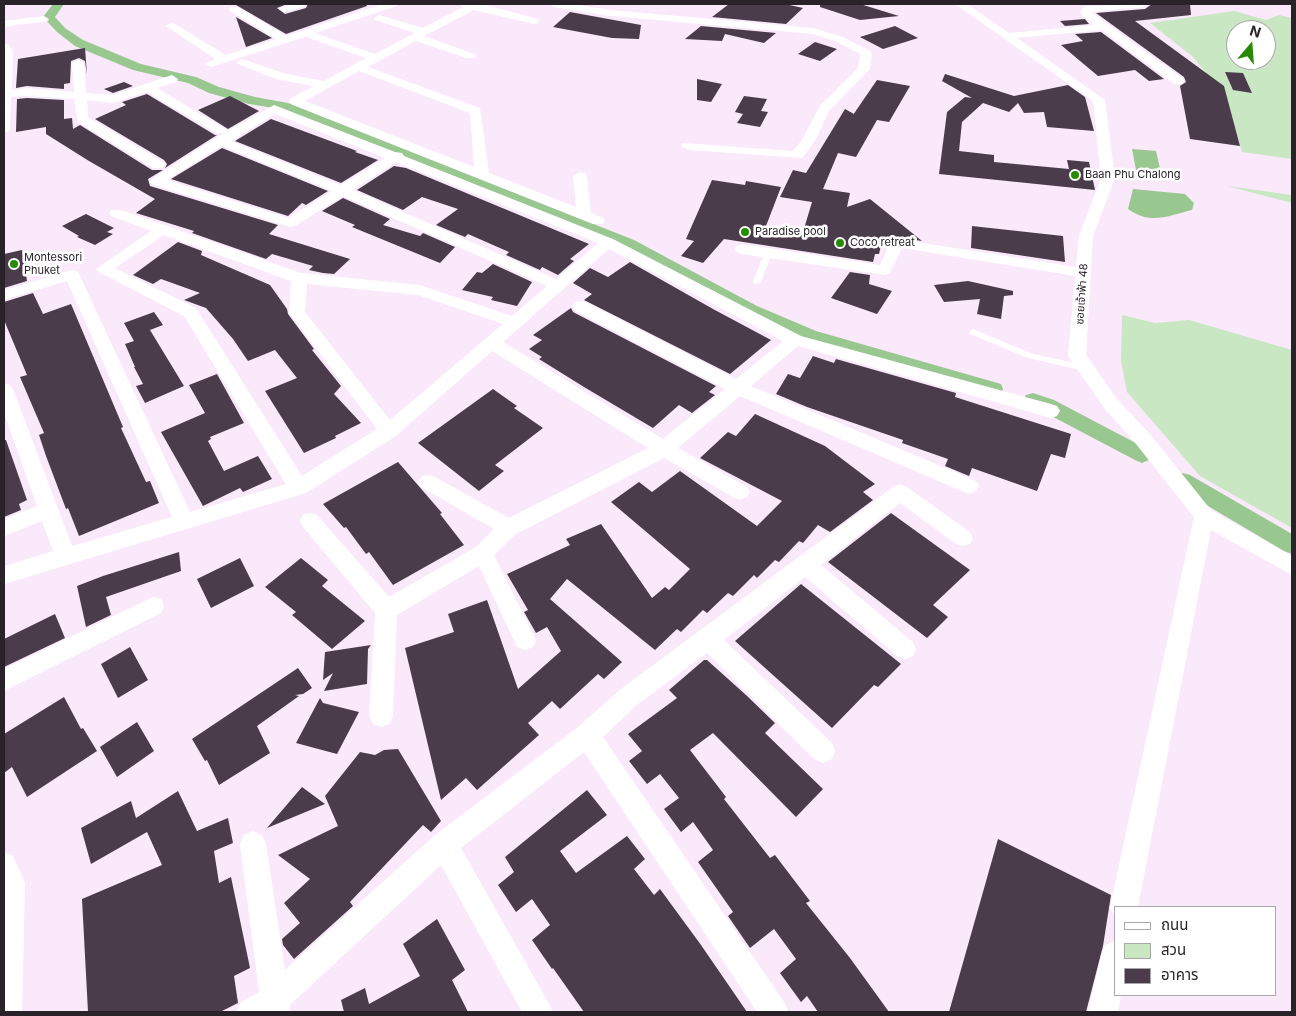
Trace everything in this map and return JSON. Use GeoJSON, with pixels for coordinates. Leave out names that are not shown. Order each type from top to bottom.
{"type":"FeatureCollection","features":[{"type":"Feature","properties":{"kind":"street"},"geometry":{"type":"LineString","coordinates":[[284,9],[301,4]]}},
{"type":"Feature","properties":{"kind":"street"},"geometry":{"type":"LineString","coordinates":[[211,64],[392,4]]}},
{"type":"Feature","properties":{"kind":"street"},"geometry":{"type":"LineString","coordinates":[[554,4],[611,13],[813,31],[839,39],[866,53],[864,69],[824,109],[808,141],[797,155],[790,156],[688,146]]}},
{"type":"Feature","properties":{"kind":"street","name":"ซอยเจ้าฟ้า 48"},"geometry":{"type":"LineString","coordinates":[[966,4],[1006,36],[1099,100],[1108,178],[1086,236],[1077,356],[1111,404],[1143,439],[1204,516],[1292,566]]}},
{"type":"Feature","properties":{"kind":"street"},"geometry":{"type":"LineString","coordinates":[[1145,4],[1087,9],[1085,13],[1178,81]]}},
{"type":"Feature","properties":{"kind":"street"},"geometry":{"type":"LineString","coordinates":[[534,21],[471,5],[295,101],[598,221]]}},
{"type":"Feature","properties":{"kind":"street"},"geometry":{"type":"LineString","coordinates":[[234,9],[286,40]]}},
{"type":"Feature","properties":{"kind":"street"},"geometry":{"type":"LineString","coordinates":[[379,18],[470,56]]}},
{"type":"Feature","properties":{"kind":"street"},"geometry":{"type":"LineString","coordinates":[[4,24],[44,19]]}},
{"type":"Feature","properties":{"kind":"street"},"geometry":{"type":"LineString","coordinates":[[171,26],[225,60]]}},
{"type":"Feature","properties":{"kind":"street"},"geometry":{"type":"LineString","coordinates":[[1006,36],[1104,27]]}},
{"type":"Feature","properties":{"kind":"street"},"geometry":{"type":"LineString","coordinates":[[313,36],[376,58]]}},
{"type":"Feature","properties":{"kind":"street"},"geometry":{"type":"LineString","coordinates":[[4,46],[7,51],[4,130]]}},
{"type":"Feature","properties":{"kind":"street"},"geometry":{"type":"LineString","coordinates":[[242,62],[283,77],[326,84]]}},
{"type":"Feature","properties":{"kind":"street"},"geometry":{"type":"LineString","coordinates":[[78,63],[82,119],[158,164]]}},
{"type":"Feature","properties":{"kind":"street"},"geometry":{"type":"LineString","coordinates":[[358,67],[476,111],[482,175]]}},
{"type":"Feature","properties":{"kind":"street"},"geometry":{"type":"LineString","coordinates":[[4,94],[27,92],[114,99],[172,79]]}},
{"type":"Feature","properties":{"kind":"street"},"geometry":{"type":"LineString","coordinates":[[147,87],[221,136],[557,285]]}},
{"type":"Feature","properties":{"kind":"street"},"geometry":{"type":"LineString","coordinates":[[396,156],[290,222],[156,180],[221,136],[274,109],[396,156],[608,242],[795,340],[1051,411]]}},
{"type":"Feature","properties":{"kind":"street"},"geometry":{"type":"LineString","coordinates":[[580,176],[584,215]]}},
{"type":"Feature","properties":{"kind":"street"},"geometry":{"type":"LineString","coordinates":[[116,213],[299,278],[420,290],[514,322]]}},
{"type":"Feature","properties":{"kind":"street"},"geometry":{"type":"LineString","coordinates":[[162,230],[104,269],[190,312],[299,488]]}},
{"type":"Feature","properties":{"kind":"street"},"geometry":{"type":"LineString","coordinates":[[4,576],[65,556],[299,488],[389,431],[608,242]]}},
{"type":"Feature","properties":{"kind":"street"},"geometry":{"type":"LineString","coordinates":[[742,249],[885,270],[897,243],[1084,273]]}},
{"type":"Feature","properties":{"kind":"street"},"geometry":{"type":"LineString","coordinates":[[4,295],[72,275],[184,521]]}},
{"type":"Feature","properties":{"kind":"street"},"geometry":{"type":"LineString","coordinates":[[299,278],[298,314],[389,431]]}},
{"type":"Feature","properties":{"kind":"street"},"geometry":{"type":"LineString","coordinates":[[580,306],[738,388],[969,486]]}},
{"type":"Feature","properties":{"kind":"street"},"geometry":{"type":"LineString","coordinates":[[386,610],[483,553],[508,528],[664,449],[795,340]]}},
{"type":"Feature","properties":{"kind":"street"},"geometry":{"type":"LineString","coordinates":[[490,342],[664,449],[740,492]]}},
{"type":"Feature","properties":{"kind":"street"},"geometry":{"type":"LineString","coordinates":[[4,389],[65,556]]}},
{"type":"Feature","properties":{"kind":"street"},"geometry":{"type":"LineString","coordinates":[[428,482],[508,528]]}},
{"type":"Feature","properties":{"kind":"street"},"geometry":{"type":"LineString","coordinates":[[267,1008],[444,844],[587,735],[629,697],[900,492],[963,538]]}},
{"type":"Feature","properties":{"kind":"street"},"geometry":{"type":"LineString","coordinates":[[4,528],[48,510]]}},
{"type":"Feature","properties":{"kind":"street"},"geometry":{"type":"LineString","coordinates":[[1124,906],[1204,516]]}},
{"type":"Feature","properties":{"kind":"street"},"geometry":{"type":"LineString","coordinates":[[310,521],[386,610],[381,716]]}},
{"type":"Feature","properties":{"kind":"street"},"geometry":{"type":"LineString","coordinates":[[483,553],[524,640]]}},
{"type":"Feature","properties":{"kind":"street"},"geometry":{"type":"LineString","coordinates":[[805,564],[905,648]]}},
{"type":"Feature","properties":{"kind":"street"},"geometry":{"type":"LineString","coordinates":[[4,680],[153,606]]}},
{"type":"Feature","properties":{"kind":"street"},"geometry":{"type":"LineString","coordinates":[[708,639],[823,751]]}},
{"type":"Feature","properties":{"kind":"street"},"geometry":{"type":"LineString","coordinates":[[587,735],[774,1012]]}},
{"type":"Feature","properties":{"kind":"street"},"geometry":{"type":"LineString","coordinates":[[253,844],[267,1008]]}},
{"type":"Feature","properties":{"kind":"street"},"geometry":{"type":"LineString","coordinates":[[444,844],[538,1012]]}},
{"type":"Feature","properties":{"kind":"street"},"geometry":{"type":"LineString","coordinates":[[4,866],[11,883],[7,1012]]}},
{"type":"Feature","properties":{"kind":"street"},"geometry":{"type":"LineString","coordinates":[[1103,1012],[1114,960]]}},
{"type":"Feature","properties":{"kind":"lane"},"geometry":{"type":"LineString","coordinates":[[757,282],[768,253]]}},
{"type":"Feature","properties":{"kind":"lane"},"geometry":{"type":"LineString","coordinates":[[973,332],[1031,356],[1085,368]]}},
{"type":"Feature","properties":{"kind":"green space"},"geometry":{"type":"Polygon","coordinates":[[[1234,11],[1266,20],[1279,15],[1292,18],[1292,159],[1242,152],[1227,98],[1192,56],[1150,23],[1234,11]]]}},
{"type":"Feature","properties":{"kind":"green space"},"geometry":{"type":"Polygon","coordinates":[[[1227,186],[1292,195],[1292,203],[1227,186]]]}},
{"type":"Feature","properties":{"kind":"green space"},"geometry":{"type":"Polygon","coordinates":[[[1122,315],[1155,323],[1189,320],[1292,350],[1292,528],[1200,476],[1127,392],[1121,361],[1122,315]]]}},
{"type":"Feature","properties":{"kind":"shaded area"},"geometry":{"type":"Polygon","coordinates":[[[1132,149],[1156,151],[1162,177],[1136,170],[1132,149]]]}},
{"type":"Feature","properties":{"kind":"shaded area"},"geometry":{"type":"Polygon","coordinates":[[[1133,189],[1185,194],[1194,203],[1192,210],[1167,217],[1144,217],[1128,209],[1133,189]]]}},
{"type":"Feature","properties":{"kind":"building"},"geometry":{"type":"Polygon","coordinates":[[[287,4],[277,8],[285,14],[306,8],[308,4],[366,4],[367,6],[286,34],[236,5],[287,4]]]}},
{"type":"Feature","properties":{"kind":"building"},"geometry":{"type":"Polygon","coordinates":[[[729,4],[785,4],[803,8],[786,24],[712,17],[729,4]]]}},
{"type":"Feature","properties":{"kind":"building"},"geometry":{"type":"Polygon","coordinates":[[[820,4],[860,4],[899,16],[860,20],[820,7],[820,4]]]}},
{"type":"Feature","properties":{"kind":"building"},"geometry":{"type":"Polygon","coordinates":[[[1152,4],[1190,4],[1191,15],[1135,21],[1224,86],[1240,146],[1190,139],[1180,86],[1186,82],[1184,77],[1096,13],[1145,9],[1152,4]]]}},
{"type":"Feature","properties":{"kind":"building"},"geometry":{"type":"Polygon","coordinates":[[[570,12],[641,25],[639,39],[612,38],[553,27],[570,12]]]}},
{"type":"Feature","properties":{"kind":"building"},"geometry":{"type":"Polygon","coordinates":[[[236,17],[272,38],[246,47],[236,17]]]}},
{"type":"Feature","properties":{"kind":"building"},"geometry":{"type":"Polygon","coordinates":[[[1085,19],[1089,24],[1065,26],[1060,21],[1085,19]]]}},
{"type":"Feature","properties":{"kind":"building"},"geometry":{"type":"Polygon","coordinates":[[[701,26],[776,33],[764,43],[725,34],[722,41],[685,39],[701,26]]]}},
{"type":"Feature","properties":{"kind":"building"},"geometry":{"type":"Polygon","coordinates":[[[895,26],[918,38],[883,49],[860,37],[895,26]]]}},
{"type":"Feature","properties":{"kind":"building"},"geometry":{"type":"Polygon","coordinates":[[[1101,32],[1164,79],[1149,81],[1135,70],[1098,76],[1061,45],[1083,41],[1075,34],[1101,32]]]}},
{"type":"Feature","properties":{"kind":"building"},"geometry":{"type":"Polygon","coordinates":[[[815,42],[837,49],[820,61],[798,54],[815,42]]]}},
{"type":"Feature","properties":{"kind":"building"},"geometry":{"type":"Polygon","coordinates":[[[85,48],[87,75],[85,61],[79,58],[71,61],[70,83],[64,84],[64,89],[27,86],[16,88],[18,59],[85,48]]]}},
{"type":"Feature","properties":{"kind":"building"},"geometry":{"type":"Polygon","coordinates":[[[1225,72],[1243,73],[1252,93],[1233,90],[1225,72]]]}},
{"type":"Feature","properties":{"kind":"building"},"geometry":{"type":"Polygon","coordinates":[[[945,74],[1014,96],[1068,85],[1085,97],[1094,131],[1047,127],[1044,112],[1024,113],[1018,103],[1009,112],[983,103],[962,122],[959,151],[994,155],[994,162],[1069,169],[1067,160],[1089,162],[1095,190],[939,174],[947,112],[965,97],[972,98],[942,81],[945,74]]]}},
{"type":"Feature","properties":{"kind":"building"},"geometry":{"type":"Polygon","coordinates":[[[697,79],[722,84],[711,102],[697,100],[697,79]]]}},
{"type":"Feature","properties":{"kind":"building"},"geometry":{"type":"Polygon","coordinates":[[[877,80],[910,86],[889,122],[877,120],[856,157],[838,153],[823,189],[850,193],[847,207],[870,199],[922,241],[883,237],[879,254],[875,254],[873,262],[724,239],[703,263],[681,256],[694,241],[686,239],[712,180],[745,185],[746,181],[781,187],[766,226],[803,232],[812,202],[780,197],[793,170],[806,173],[845,109],[854,114],[877,80]]]}},
{"type":"Feature","properties":{"kind":"building"},"geometry":{"type":"Polygon","coordinates":[[[124,82],[133,86],[113,93],[104,89],[124,82]]]}},
{"type":"Feature","properties":{"kind":"building"},"geometry":{"type":"Polygon","coordinates":[[[147,94],[217,135],[165,168],[167,164],[164,160],[95,119],[126,105],[122,102],[147,94]]]}},
{"type":"Feature","properties":{"kind":"building"},"geometry":{"type":"Polygon","coordinates":[[[230,96],[259,111],[228,129],[198,110],[230,96]]]}},
{"type":"Feature","properties":{"kind":"building"},"geometry":{"type":"Polygon","coordinates":[[[744,96],[767,99],[761,111],[768,112],[760,127],[737,123],[743,114],[735,112],[744,96]]]}},
{"type":"Feature","properties":{"kind":"building"},"geometry":{"type":"Polygon","coordinates":[[[17,99],[64,100],[64,119],[72,118],[73,129],[80,125],[152,170],[163,170],[148,179],[150,186],[278,225],[269,234],[350,259],[334,274],[309,270],[313,266],[272,254],[266,259],[192,233],[194,231],[136,213],[155,199],[46,134],[46,127],[16,132],[17,99]]]}},
{"type":"Feature","properties":{"kind":"building"},"geometry":{"type":"Polygon","coordinates":[[[271,119],[378,160],[341,183],[235,141],[271,119]]]}},
{"type":"Feature","properties":{"kind":"building"},"geometry":{"type":"Polygon","coordinates":[[[222,148],[328,191],[306,205],[302,203],[288,216],[171,179],[222,148]]]}},
{"type":"Feature","properties":{"kind":"building"},"geometry":{"type":"Polygon","coordinates":[[[394,166],[406,168],[589,244],[570,259],[574,261],[558,275],[542,267],[540,270],[506,255],[509,252],[468,234],[465,237],[436,225],[458,209],[422,197],[403,210],[357,190],[394,166]]]}},
{"type":"Feature","properties":{"kind":"building"},"geometry":{"type":"Polygon","coordinates":[[[343,198],[390,219],[383,225],[420,236],[423,233],[455,247],[440,263],[352,227],[355,225],[322,211],[343,198]]]}},
{"type":"Feature","properties":{"kind":"building"},"geometry":{"type":"Polygon","coordinates":[[[86,214],[114,228],[107,232],[113,234],[95,245],[77,237],[79,236],[62,226],[86,214]]]}},
{"type":"Feature","properties":{"kind":"building"},"geometry":{"type":"Polygon","coordinates":[[[972,226],[1063,236],[1065,262],[971,248],[972,226]]]}},
{"type":"Feature","properties":{"kind":"building"},"geometry":{"type":"Polygon","coordinates":[[[178,242],[202,251],[201,255],[270,285],[287,309],[288,314],[314,349],[312,350],[341,386],[334,394],[361,423],[335,436],[336,438],[304,453],[265,391],[297,378],[275,350],[248,361],[233,339],[206,308],[184,300],[200,293],[161,279],[153,284],[133,275],[178,242]]]}},
{"type":"Feature","properties":{"kind":"building","name":"Montessori Phuket"},"geometry":{"type":"Polygon","coordinates":[[[22,250],[27,281],[4,288],[4,254],[22,250]]]}},
{"type":"Feature","properties":{"kind":"building"},"geometry":{"type":"Polygon","coordinates":[[[630,262],[771,340],[730,374],[584,300],[592,294],[573,283],[590,268],[608,277],[630,262]]]}},
{"type":"Feature","properties":{"kind":"building"},"geometry":{"type":"Polygon","coordinates":[[[493,264],[532,282],[517,306],[491,300],[493,297],[462,290],[477,272],[482,273],[493,264]]]}},
{"type":"Feature","properties":{"kind":"building"},"geometry":{"type":"Polygon","coordinates":[[[850,272],[870,275],[869,284],[892,291],[877,314],[831,298],[850,272]]]}},
{"type":"Feature","properties":{"kind":"building"},"geometry":{"type":"Polygon","coordinates":[[[968,281],[1013,291],[1013,295],[1004,296],[1001,319],[977,314],[980,299],[944,302],[934,285],[968,281]]]}},
{"type":"Feature","properties":{"kind":"building"},"geometry":{"type":"Polygon","coordinates":[[[33,293],[43,314],[71,304],[123,427],[121,428],[146,482],[150,481],[159,503],[79,536],[68,508],[66,509],[46,456],[39,435],[44,433],[20,377],[27,375],[4,320],[4,302],[33,293]]]}},
{"type":"Feature","properties":{"kind":"building"},"geometry":{"type":"Polygon","coordinates":[[[571,308],[573,312],[716,386],[709,392],[715,395],[692,413],[679,405],[653,428],[584,387],[539,359],[542,357],[529,349],[542,340],[533,335],[571,308]]]}},
{"type":"Feature","properties":{"kind":"building"},"geometry":{"type":"Polygon","coordinates":[[[154,312],[163,325],[150,330],[184,386],[145,403],[136,386],[143,384],[125,344],[134,341],[124,323],[154,312]]]}},
{"type":"Feature","properties":{"kind":"building"},"geometry":{"type":"Polygon","coordinates":[[[813,356],[834,363],[836,359],[956,393],[955,397],[1071,434],[1065,458],[1051,454],[1037,491],[972,468],[969,476],[945,466],[948,459],[902,443],[903,440],[807,407],[776,394],[788,374],[800,378],[813,356]]]}},
{"type":"Feature","properties":{"kind":"building"},"geometry":{"type":"Polygon","coordinates":[[[217,374],[244,423],[210,437],[211,439],[208,441],[224,471],[258,456],[272,479],[243,492],[240,488],[203,506],[161,432],[205,413],[189,385],[217,374]]]}},
{"type":"Feature","properties":{"kind":"building"},"geometry":{"type":"Polygon","coordinates":[[[493,389],[517,406],[514,408],[543,428],[495,465],[504,471],[479,491],[418,443],[493,389]]]}},
{"type":"Feature","properties":{"kind":"building"},"geometry":{"type":"Polygon","coordinates":[[[755,414],[825,446],[875,484],[863,492],[873,500],[830,532],[818,525],[803,543],[799,541],[779,562],[775,560],[757,578],[754,575],[733,596],[728,593],[707,613],[703,610],[681,632],[677,629],[655,650],[567,579],[550,599],[622,662],[604,679],[598,674],[560,709],[552,701],[528,723],[539,735],[477,790],[466,778],[441,800],[405,648],[454,632],[448,614],[487,600],[518,689],[561,651],[547,627],[536,633],[524,612],[528,610],[507,574],[570,545],[566,539],[601,524],[652,598],[665,587],[669,590],[690,569],[611,502],[639,482],[652,492],[680,471],[757,526],[782,501],[700,458],[728,432],[736,436],[755,414]]]}},
{"type":"Feature","properties":{"kind":"building"},"geometry":{"type":"Polygon","coordinates":[[[4,440],[6,440],[27,500],[19,504],[21,510],[4,517],[4,440]]]}},
{"type":"Feature","properties":{"kind":"building"},"geometry":{"type":"Polygon","coordinates":[[[398,462],[442,513],[440,514],[464,545],[393,585],[369,552],[366,554],[346,527],[344,528],[323,504],[398,462]]]}},
{"type":"Feature","properties":{"kind":"building"},"geometry":{"type":"Polygon","coordinates":[[[891,513],[970,570],[933,605],[948,617],[927,638],[828,562],[891,513]]]}},
{"type":"Feature","properties":{"kind":"building"},"geometry":{"type":"Polygon","coordinates":[[[179,552],[181,571],[106,597],[111,615],[86,627],[77,586],[179,552]]]}},
{"type":"Feature","properties":{"kind":"building"},"geometry":{"type":"Polygon","coordinates":[[[240,558],[254,586],[211,608],[197,579],[240,558]]]}},
{"type":"Feature","properties":{"kind":"building"},"geometry":{"type":"Polygon","coordinates":[[[301,558],[328,580],[322,586],[365,621],[332,649],[292,615],[296,612],[265,587],[301,558]]]}},
{"type":"Feature","properties":{"kind":"building"},"geometry":{"type":"Polygon","coordinates":[[[801,584],[901,664],[878,687],[874,685],[832,728],[735,641],[801,584]]]}},
{"type":"Feature","properties":{"kind":"building"},"geometry":{"type":"Polygon","coordinates":[[[55,614],[65,638],[4,667],[4,639],[55,614]]]}},
{"type":"Feature","properties":{"kind":"building"},"geometry":{"type":"Polygon","coordinates":[[[371,645],[368,649],[367,684],[324,691],[333,673],[323,680],[325,652],[371,645]]]}},
{"type":"Feature","properties":{"kind":"building"},"geometry":{"type":"Polygon","coordinates":[[[130,647],[148,680],[118,698],[101,664],[130,647]]]}},
{"type":"Feature","properties":{"kind":"building"},"geometry":{"type":"Polygon","coordinates":[[[704,660],[707,660],[775,723],[765,733],[823,789],[796,817],[713,733],[690,750],[726,797],[724,799],[770,858],[775,855],[810,901],[806,903],[850,958],[889,1012],[818,1012],[807,996],[801,1002],[780,973],[796,959],[774,929],[750,948],[728,916],[733,912],[698,862],[713,850],[693,822],[681,832],[664,809],[679,798],[660,774],[647,784],[629,761],[642,751],[628,734],[677,698],[669,690],[704,660]]]}},
{"type":"Feature","properties":{"kind":"building"},"geometry":{"type":"Polygon","coordinates":[[[298,668],[312,688],[303,694],[295,695],[299,696],[257,726],[270,753],[219,785],[207,760],[205,761],[192,739],[298,668]]]}},
{"type":"Feature","properties":{"kind":"building"},"geometry":{"type":"Polygon","coordinates":[[[64,697],[81,729],[83,728],[97,751],[27,797],[12,767],[4,773],[4,734],[64,697]]]}},
{"type":"Feature","properties":{"kind":"building"},"geometry":{"type":"Polygon","coordinates":[[[320,698],[323,703],[359,712],[337,754],[296,743],[320,698]]]}},
{"type":"Feature","properties":{"kind":"building"},"geometry":{"type":"Polygon","coordinates":[[[137,722],[154,751],[117,777],[100,747],[137,722]]]}},
{"type":"Feature","properties":{"kind":"building"},"geometry":{"type":"Polygon","coordinates":[[[398,749],[441,821],[431,832],[423,825],[350,902],[353,906],[294,959],[283,945],[282,939],[300,923],[284,903],[310,879],[278,855],[338,826],[325,796],[360,752],[375,755],[384,750],[398,749]]]}},
{"type":"Feature","properties":{"kind":"building"},"geometry":{"type":"Polygon","coordinates":[[[302,787],[325,804],[267,828],[302,787]]]}},
{"type":"Feature","properties":{"kind":"building"},"geometry":{"type":"Polygon","coordinates":[[[587,790],[607,815],[560,851],[576,873],[627,836],[645,859],[634,869],[654,895],[660,889],[747,1012],[584,1012],[552,969],[532,940],[550,925],[532,899],[516,912],[498,885],[514,872],[505,857],[587,790]]]}},
{"type":"Feature","properties":{"kind":"building"},"geometry":{"type":"Polygon","coordinates":[[[178,791],[197,831],[228,818],[233,843],[214,851],[219,883],[231,877],[250,968],[234,976],[238,1003],[220,1012],[88,1012],[82,899],[162,865],[147,832],[91,864],[81,828],[131,801],[136,818],[178,791]]]}},
{"type":"Feature","properties":{"kind":"building"},"geometry":{"type":"Polygon","coordinates":[[[998,839],[1111,895],[1103,946],[1086,1012],[949,1012],[998,839]]]}},
{"type":"Feature","properties":{"kind":"building"},"geometry":{"type":"Polygon","coordinates":[[[437,919],[465,970],[452,980],[468,1012],[344,1012],[341,1000],[365,988],[369,1004],[420,976],[403,944],[437,919]]]}},
{"type":"Feature","properties":{"kind":"waterway"},"geometry":{"type":"LineString","coordinates":[[59,4],[49,17],[61,30],[79,43],[137,67],[192,80],[214,90],[254,101],[283,106],[628,243],[751,310],[810,335],[994,389]]}},
{"type":"Feature","properties":{"kind":"waterway"},"geometry":{"type":"LineString","coordinates":[[1033,400],[1047,405],[1142,455]]}},
{"type":"Feature","properties":{"kind":"waterway"},"geometry":{"type":"LineString","coordinates":[[1183,481],[1292,545]]}},
{"type":"Feature","properties":{"kind":"place","name":"Baan Phu Chalong"},"geometry":{"type":"Point","coordinates":[1075,175]}},
{"type":"Feature","properties":{"kind":"place","name":"Paradise pool"},"geometry":{"type":"Point","coordinates":[745,232]}},
{"type":"Feature","properties":{"kind":"place","name":"Coco retreat"},"geometry":{"type":"Point","coordinates":[840,243]}},
{"type":"Feature","properties":{"kind":"place","name":"Montessori Phuket"},"geometry":{"type":"Point","coordinates":[14,264]}}]}
